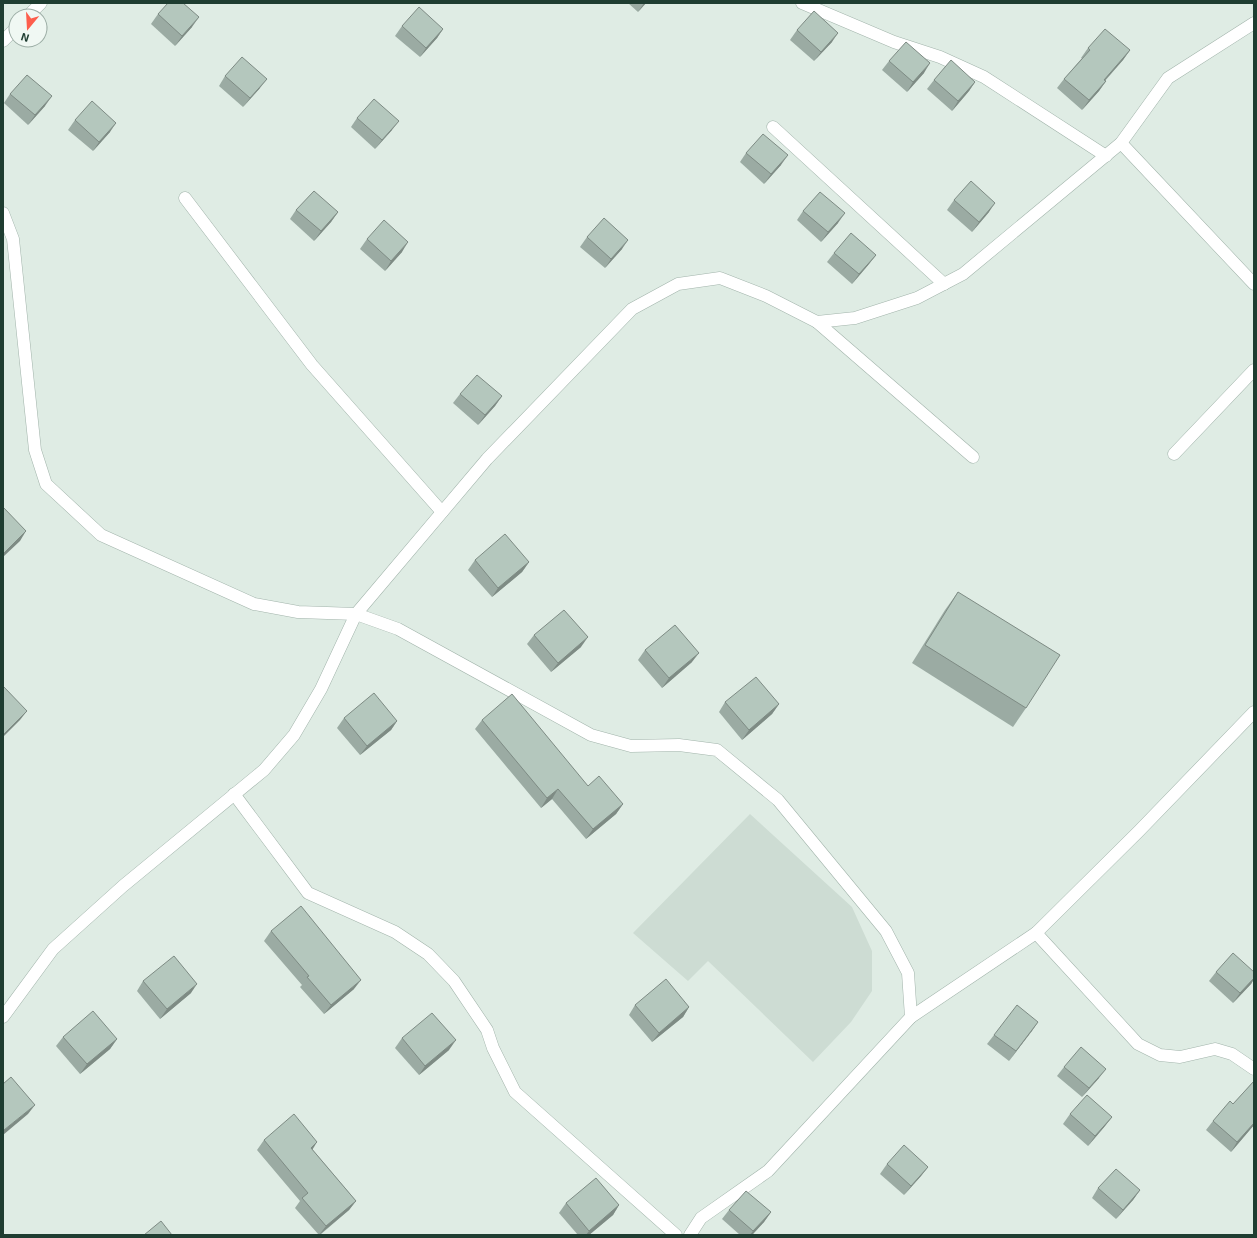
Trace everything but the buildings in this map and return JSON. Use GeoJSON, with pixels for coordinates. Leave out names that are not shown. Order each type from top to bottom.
{"type":"FeatureCollection","features":[{"type":"Feature","properties":{"kind":"street"},"geometry":{"type":"LineString","coordinates":[[802,3],[894,42],[940,57],[984,77],[1106,156]]}},
{"type":"Feature","properties":{"kind":"street"},"geometry":{"type":"LineString","coordinates":[[817,322],[855,318],[917,298],[963,274],[1121,144],[1168,78],[1254,23]]}},
{"type":"Feature","properties":{"kind":"street"},"geometry":{"type":"LineString","coordinates":[[773,127],[944,284]]}},
{"type":"Feature","properties":{"kind":"street"},"geometry":{"type":"LineString","coordinates":[[1121,144],[1254,284]]}},
{"type":"Feature","properties":{"kind":"street"},"geometry":{"type":"LineString","coordinates":[[184,198],[312,365],[442,512]]}},
{"type":"Feature","properties":{"kind":"street"},"geometry":{"type":"LineString","coordinates":[[3,213],[13,239],[35,450],[46,484],[101,535],[254,604],[298,612],[356,614],[398,629],[591,735],[631,746],[679,745],[717,750],[778,800],[886,931],[908,973],[911,1017]]}},
{"type":"Feature","properties":{"kind":"street"},"geometry":{"type":"LineString","coordinates":[[3,1017],[53,949],[123,886],[264,770],[294,735],[321,689],[356,614],[487,459],[632,309],[678,284],[720,278],[766,296],[817,322],[973,456]]}},
{"type":"Feature","properties":{"kind":"street"},"geometry":{"type":"LineString","coordinates":[[1174,454],[1254,370]]}},
{"type":"Feature","properties":{"kind":"street"},"geometry":{"type":"LineString","coordinates":[[690,1235],[701,1218],[768,1171],[911,1017],[1036,933],[1139,831],[1254,712]]}},
{"type":"Feature","properties":{"kind":"street"},"geometry":{"type":"LineString","coordinates":[[234,794],[308,893],[395,932],[428,954],[454,981],[487,1030],[515,1092],[676,1235]]}},
{"type":"Feature","properties":{"kind":"street"},"geometry":{"type":"LineString","coordinates":[[1036,933],[1138,1044],[1160,1055],[1180,1057],[1215,1049],[1232,1054],[1254,1069]]}},
{"type":"Feature","properties":{"kind":"shaded area"},"geometry":{"type":"Polygon","coordinates":[[[750,814],[852,907],[872,951],[872,991],[851,1022],[813,1062],[708,961],[688,981],[633,933],[750,814]]]}}]}
